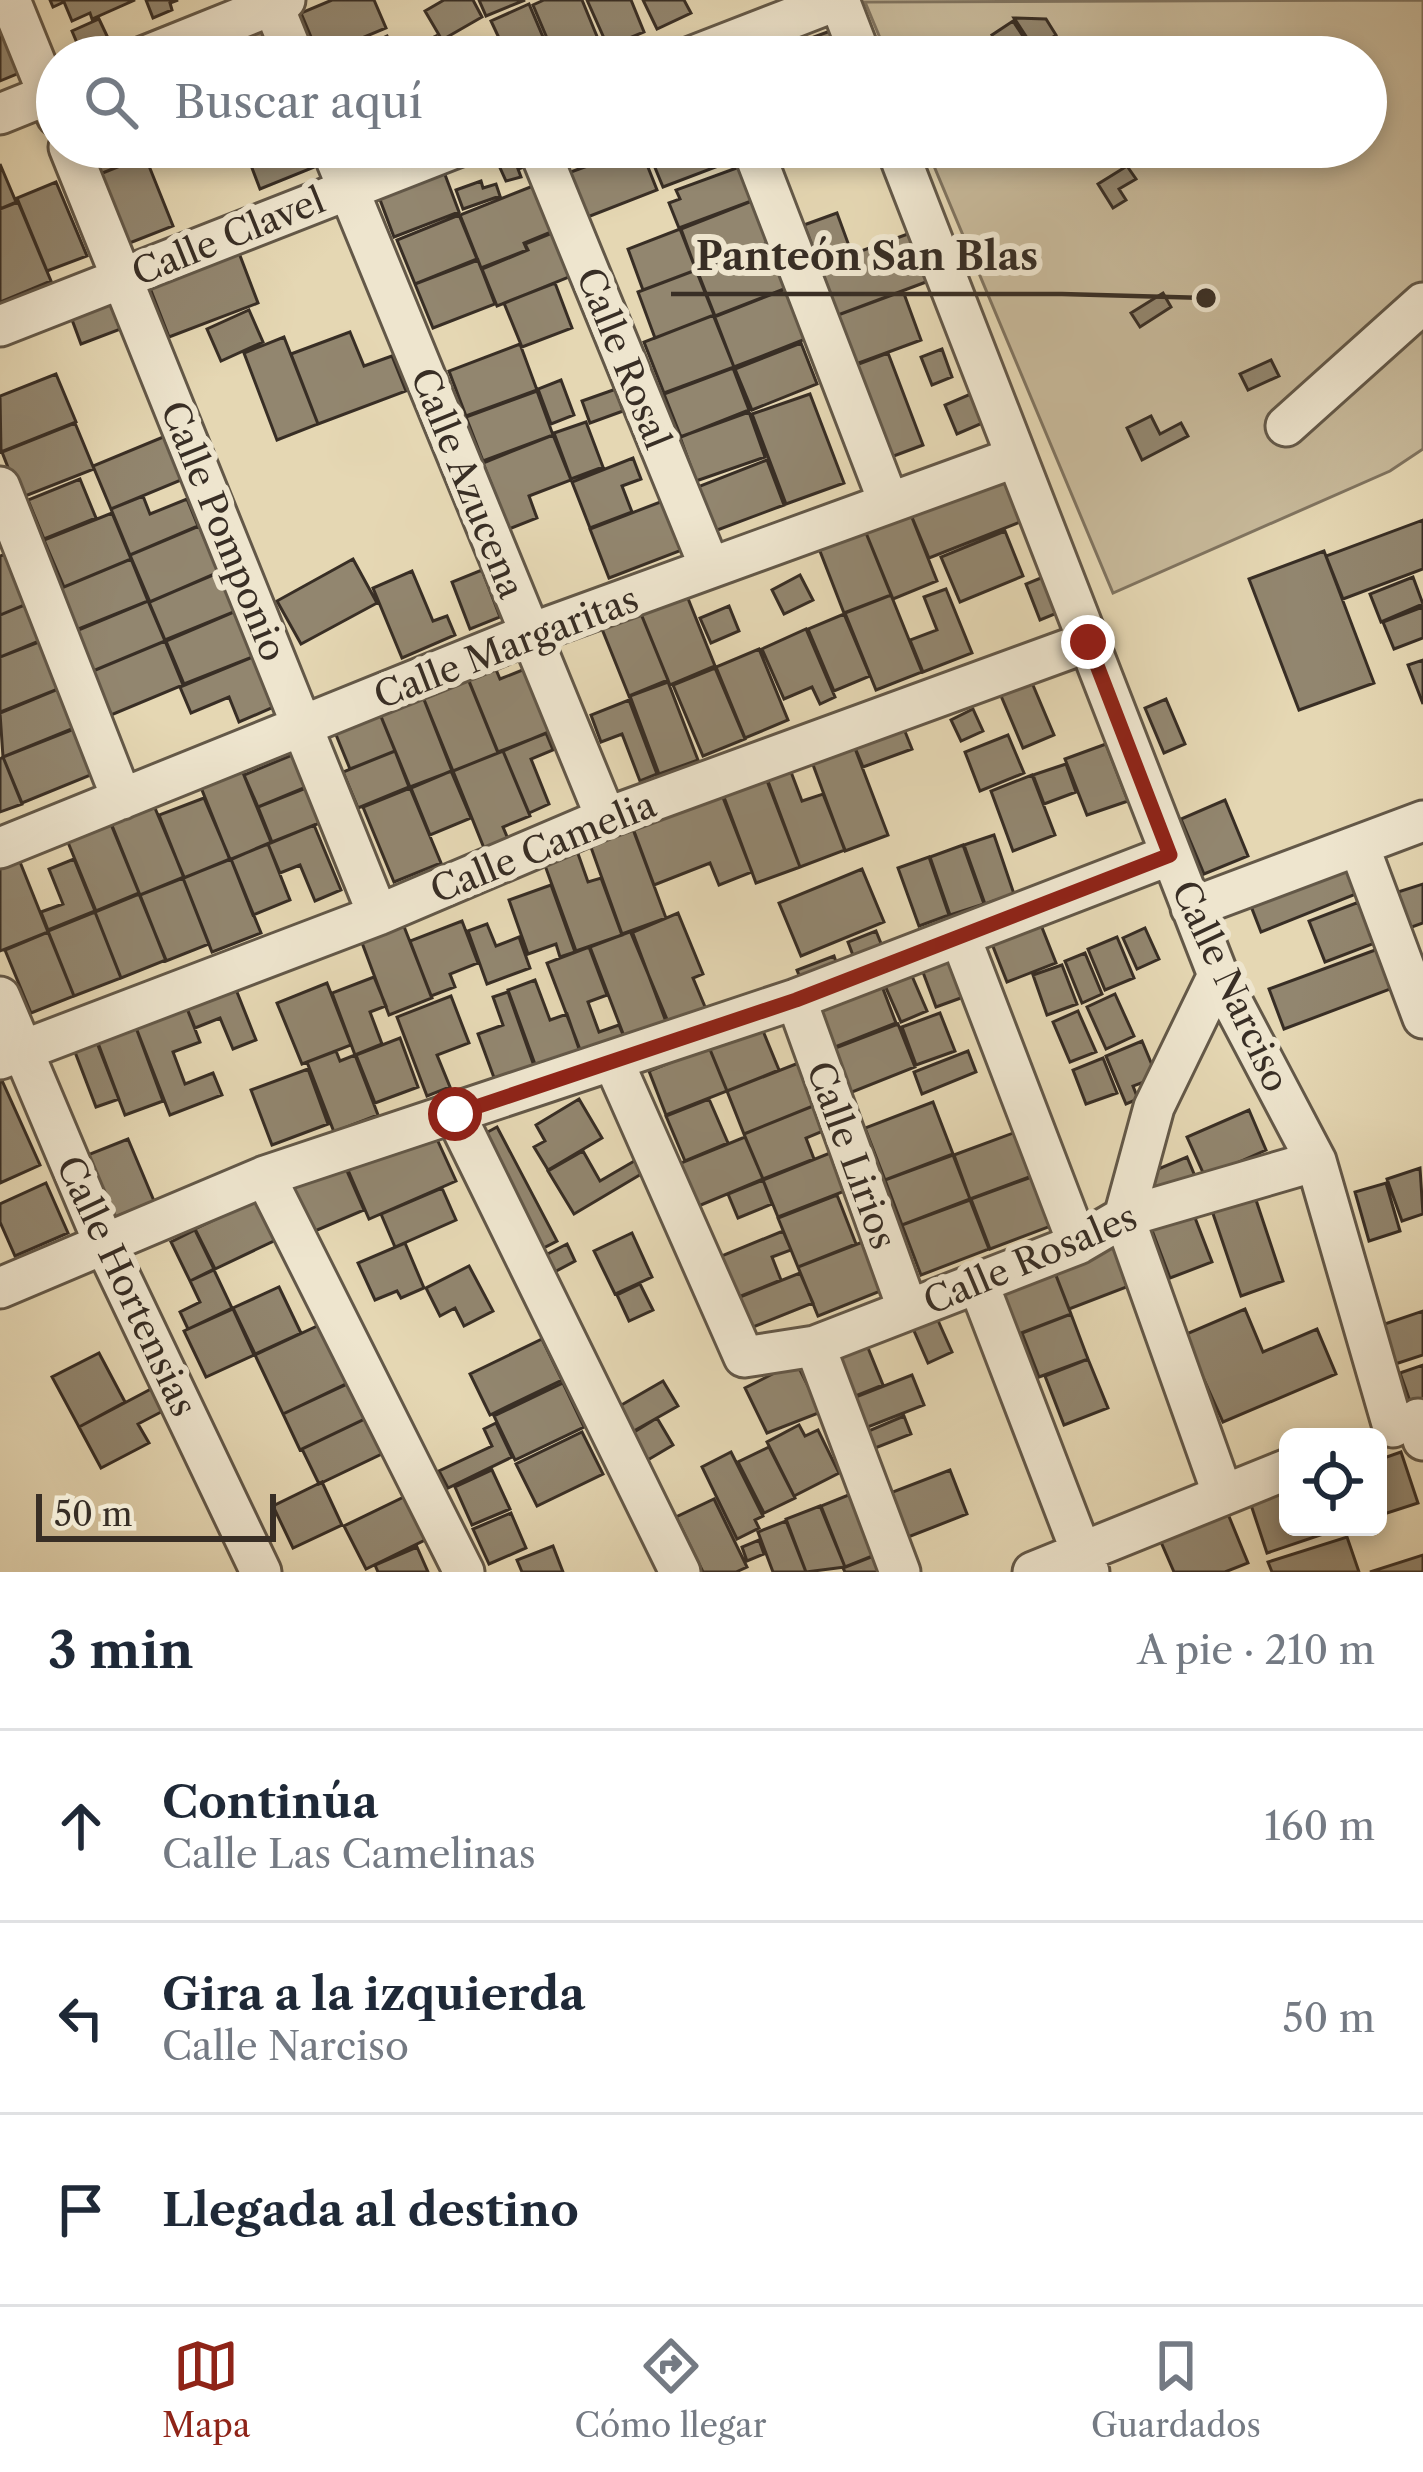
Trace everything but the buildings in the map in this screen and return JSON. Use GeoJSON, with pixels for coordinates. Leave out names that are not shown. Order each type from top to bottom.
{"type":"FeatureCollection","features":[{"type":"Feature","properties":{"kind":"street"},"geometry":{"type":"LineString","coordinates":[[10,0],[36,60]]}},
{"type":"Feature","properties":{"kind":"street"},"geometry":{"type":"LineString","coordinates":[[751,36],[838,0],[853,36]]}},
{"type":"Feature","properties":{"kind":"street"},"geometry":{"type":"LineString","coordinates":[[194,36],[277,2],[288,36]]}},
{"type":"Feature","properties":{"kind":"street"},"geometry":{"type":"LineString","coordinates":[[0,114],[36,105]]}},
{"type":"Feature","properties":{"kind":"street","name":"Calle Pomponio"},"geometry":{"type":"LineString","coordinates":[[77,168],[378,915]]}},
{"type":"Feature","properties":{"kind":"street","name":"Calle Azucena"},"geometry":{"type":"LineString","coordinates":[[340,168],[605,818]]}},
{"type":"Feature","properties":{"kind":"street","name":"Calle Clavel"},"geometry":{"type":"LineString","coordinates":[[0,326],[402,168]]}},
{"type":"Feature","properties":{"kind":"street","name":"Calle Rosal"},"geometry":{"type":"LineString","coordinates":[[547,168],[710,568]]}},
{"type":"Feature","properties":{"kind":"street"},"geometry":{"type":"LineString","coordinates":[[760,168],[889,503]]}},
{"type":"Feature","properties":{"kind":"street","name":"Calle Narciso"},"geometry":{"type":"LineString","coordinates":[[904,168],[1217,975],[1316,1161],[1405,1428]]}},
{"type":"Feature","properties":{"kind":"street"},"geometry":{"type":"LineString","coordinates":[[1286,426],[1423,303]]}},
{"type":"Feature","properties":{"kind":"street","name":"Calle Margaritas"},"geometry":{"type":"LineString","coordinates":[[0,848],[530,634],[1016,457]]}},
{"type":"Feature","properties":{"kind":"street"},"geometry":{"type":"LineString","coordinates":[[0,487],[122,799]]}},
{"type":"Feature","properties":{"kind":"street","name":"Calle Camelia"},"geometry":{"type":"LineString","coordinates":[[11,1055],[378,915],[605,818],[1088,642]]}},
{"type":"Feature","properties":{"kind":"street"},"geometry":{"type":"LineString","coordinates":[[1191,908],[1423,821]]}},
{"type":"Feature","properties":{"kind":"street"},"geometry":{"type":"LineString","coordinates":[[1359,846],[1423,1018]]}},
{"type":"Feature","properties":{"kind":"street"},"geometry":{"type":"LineString","coordinates":[[0,1288],[265,1177],[796,1000],[1170,855]]}},
{"type":"Feature","properties":{"kind":"street"},"geometry":{"type":"LineString","coordinates":[[960,936],[1078,1244]]}},
{"type":"Feature","properties":{"kind":"street"},"geometry":{"type":"LineString","coordinates":[[1217,975],[1154,1107],[1124,1217],[1223,1496]]}},
{"type":"Feature","properties":{"kind":"street","name":"Calle Hortensias"},"geometry":{"type":"LineString","coordinates":[[0,997],[11,1055],[262,1572]]}},
{"type":"Feature","properties":{"kind":"street","name":"Calle Lirios"},"geometry":{"type":"LineString","coordinates":[[796,1000],[908,1310]]}},
{"type":"Feature","properties":{"kind":"street","name":"Calle Rosales"},"geometry":{"type":"LineString","coordinates":[[614,1063],[744,1358],[814,1346],[1078,1244],[1124,1217],[1316,1161]]}},
{"type":"Feature","properties":{"kind":"street"},"geometry":{"type":"LineString","coordinates":[[455,1114],[680,1572]]}},
{"type":"Feature","properties":{"kind":"street"},"geometry":{"type":"LineString","coordinates":[[265,1177],[464,1572]]}},
{"type":"Feature","properties":{"kind":"street"},"geometry":{"type":"LineString","coordinates":[[978,1283],[1085,1562]]}},
{"type":"Feature","properties":{"kind":"street"},"geometry":{"type":"LineString","coordinates":[[814,1346],[900,1572]]}},
{"type":"Feature","properties":{"kind":"street"},"geometry":{"type":"LineString","coordinates":[[1033,1572],[1085,1562],[1279,1473]]}},
{"type":"Feature","properties":{"kind":"shaded area"},"geometry":{"type":"Polygon","coordinates":[[[1423,0],[1423,449],[1390,471],[1113,593],[935,168],[1387,168],[1387,36],[879,36],[865,2],[1423,0]]]}},
{"type":"Feature","properties":{"kind":"place","name":"Panteón San Blas"},"geometry":{"type":"Point","coordinates":[1206,298]}},
{"type":"Feature","properties":{"kind":"route"},"geometry":{"type":"LineString","coordinates":[[455,1114],[796,1000],[1170,855],[1088,642]]}}]}
